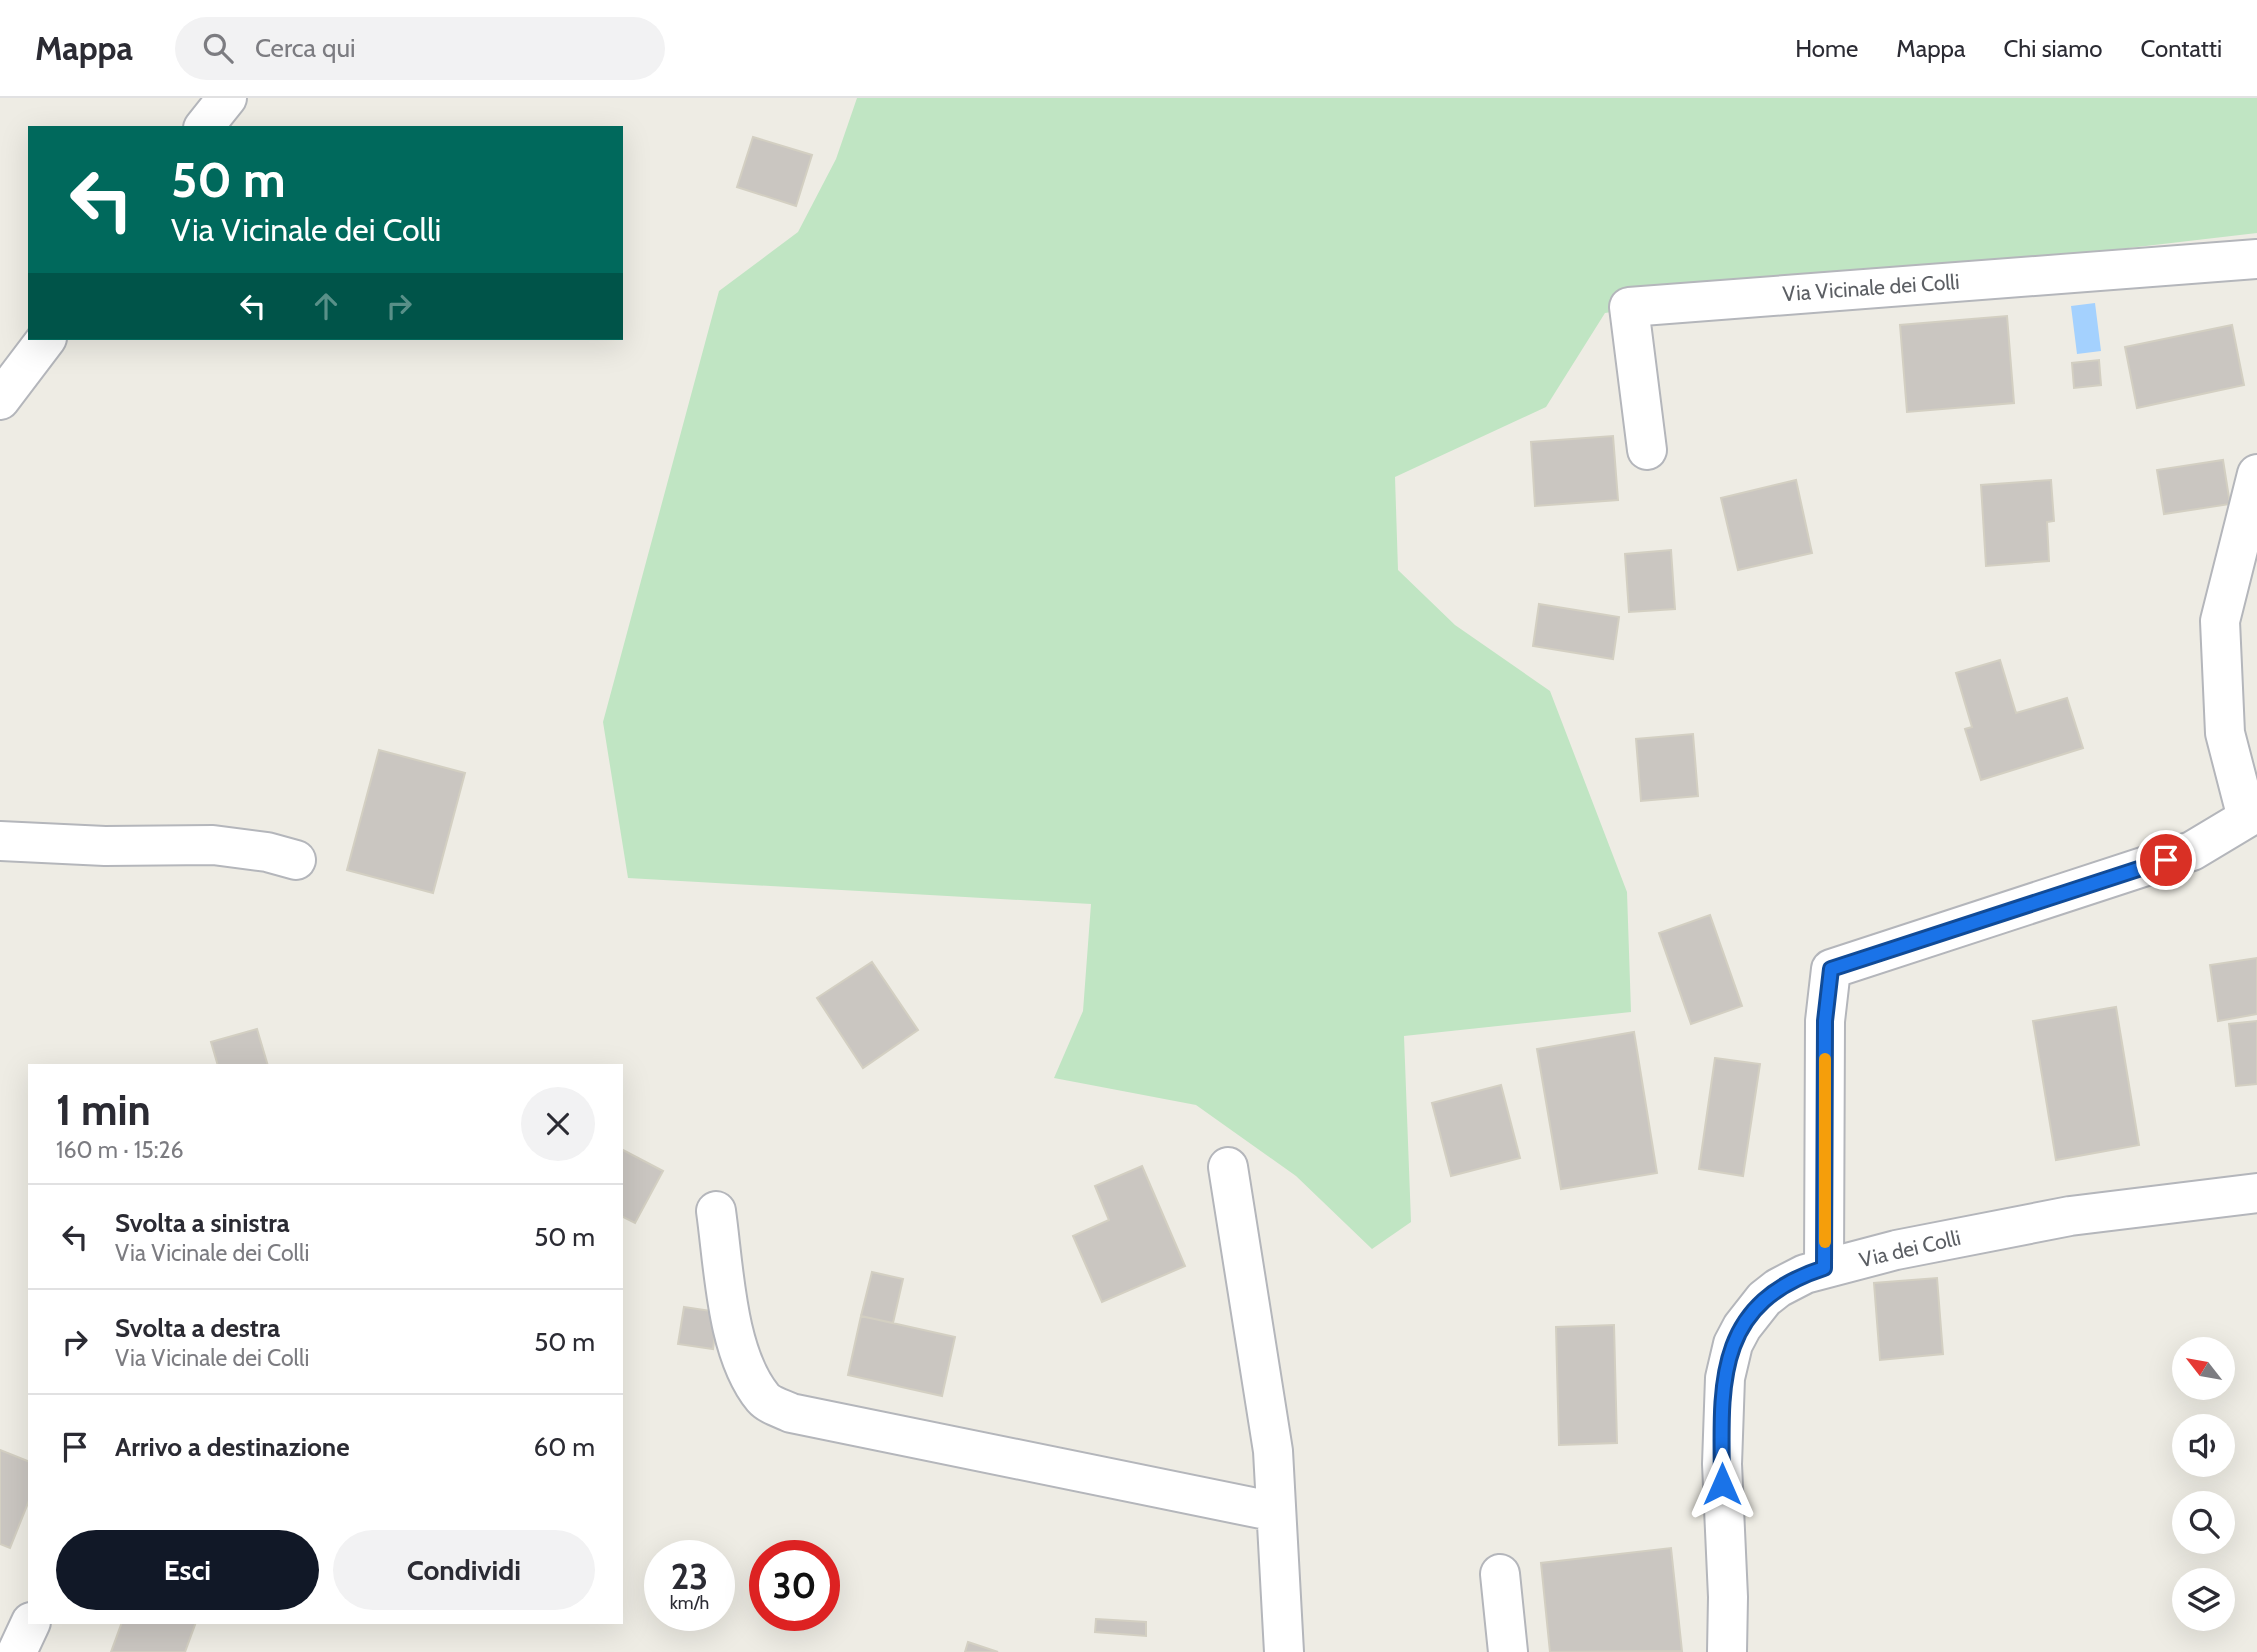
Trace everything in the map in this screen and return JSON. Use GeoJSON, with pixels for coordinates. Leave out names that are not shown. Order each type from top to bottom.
{"type":"FeatureCollection","features":[{"type":"Feature","properties":{"kind":"street"},"geometry":{"type":"LineString","coordinates":[[205,126],[227,98]]}},
{"type":"Feature","properties":{"kind":"street","name":"Via Vicinale dei Colli"},"geometry":{"type":"LineString","coordinates":[[1647,450],[1629,307],[2257,259]]}},
{"type":"Feature","properties":{"kind":"street"},"geometry":{"type":"LineString","coordinates":[[0,400],[45,340]]}},
{"type":"Feature","properties":{"kind":"street"},"geometry":{"type":"LineString","coordinates":[[1824,1268],[1825,1021],[1831,969],[2192,852],[2247,818],[2225,733],[2220,621],[2257,474]]}},
{"type":"Feature","properties":{"kind":"street"},"geometry":{"type":"LineString","coordinates":[[0,841],[105,846],[213,845],[256,850],[296,860]]}},
{"type":"Feature","properties":{"kind":"street"},"geometry":{"type":"LineString","coordinates":[[1228,1167],[1273,1451],[1284,1652]]}},
{"type":"Feature","properties":{"kind":"street","name":"Via dei Colli"},"geometry":{"type":"LineString","coordinates":[[1727,1652],[1728,1597],[1721,1447],[1724,1392],[1728,1360],[1742,1327],[1764,1299],[1794,1279],[1824,1268],[1896,1250],[2070,1216],[2257,1193]]}},
{"type":"Feature","properties":{"kind":"street"},"geometry":{"type":"LineString","coordinates":[[716,1211],[734,1337],[748,1373],[764,1400],[791,1413],[1276,1512]]}},
{"type":"Feature","properties":{"kind":"street"},"geometry":{"type":"LineString","coordinates":[[1500,1574],[1508,1652]]}},
{"type":"Feature","properties":{"kind":"street"},"geometry":{"type":"LineString","coordinates":[[17,1652],[30,1624]]}},
{"type":"Feature","properties":{"kind":"green space"},"geometry":{"type":"Polygon","coordinates":[[[857,98],[2257,98],[2257,233],[1717,296],[1605,313],[1546,407],[1395,477],[1398,570],[1455,625],[1550,691],[1627,892],[1631,1012],[1404,1036],[1411,1222],[1372,1249],[1296,1176],[1196,1105],[1054,1078],[1083,1011],[1091,904],[628,878],[603,722],[719,291],[798,232],[836,159],[857,98]]]}},
{"type":"Feature","properties":{"kind":"water"},"geometry":{"type":"Polygon","coordinates":[[[2095,303],[2101,351],[2077,354],[2071,306],[2095,303]]]}},
{"type":"Feature","properties":{"kind":"building"},"geometry":{"type":"Polygon","coordinates":[[[753,137],[812,155],[796,206],[737,187],[753,137]]]}},
{"type":"Feature","properties":{"kind":"building"},"geometry":{"type":"Polygon","coordinates":[[[2007,316],[2014,403],[1907,412],[1900,325],[2007,316]]]}},
{"type":"Feature","properties":{"kind":"building"},"geometry":{"type":"Polygon","coordinates":[[[2232,325],[2244,385],[2137,408],[2125,347],[2232,325]]]}},
{"type":"Feature","properties":{"kind":"building"},"geometry":{"type":"Polygon","coordinates":[[[2099,360],[2101,385],[2074,388],[2072,363],[2099,360]]]}},
{"type":"Feature","properties":{"kind":"building"},"geometry":{"type":"Polygon","coordinates":[[[1613,436],[1618,500],[1535,506],[1531,442],[1613,436]]]}},
{"type":"Feature","properties":{"kind":"building"},"geometry":{"type":"Polygon","coordinates":[[[2223,460],[2230,504],[2164,514],[2157,470],[2223,460]]]}},
{"type":"Feature","properties":{"kind":"building"},"geometry":{"type":"Polygon","coordinates":[[[1796,480],[1812,553],[1738,570],[1721,498],[1796,480]]]}},
{"type":"Feature","properties":{"kind":"building"},"geometry":{"type":"Polygon","coordinates":[[[2051,480],[2054,521],[2047,522],[2049,561],[1986,566],[1981,485],[2051,480]]]}},
{"type":"Feature","properties":{"kind":"building"},"geometry":{"type":"Polygon","coordinates":[[[1671,550],[1675,609],[1629,612],[1625,554],[1671,550]]]}},
{"type":"Feature","properties":{"kind":"building"},"geometry":{"type":"Polygon","coordinates":[[[1539,604],[1619,617],[1613,659],[1533,646],[1539,604]]]}},
{"type":"Feature","properties":{"kind":"building"},"geometry":{"type":"Polygon","coordinates":[[[2000,660],[2016,713],[2067,698],[2083,748],[1981,780],[1965,729],[1972,727],[1956,673],[2000,660]]]}},
{"type":"Feature","properties":{"kind":"building"},"geometry":{"type":"Polygon","coordinates":[[[1693,734],[1698,796],[1641,801],[1636,739],[1693,734]]]}},
{"type":"Feature","properties":{"kind":"building"},"geometry":{"type":"Polygon","coordinates":[[[379,750],[465,773],[433,893],[347,870],[379,750]]]}},
{"type":"Feature","properties":{"kind":"building"},"geometry":{"type":"Polygon","coordinates":[[[1710,915],[1742,1006],[1691,1024],[1659,933],[1710,915]]]}},
{"type":"Feature","properties":{"kind":"building"},"geometry":{"type":"Polygon","coordinates":[[[2257,958],[2257,1014],[2218,1021],[2210,965],[2257,958]]]}},
{"type":"Feature","properties":{"kind":"building"},"geometry":{"type":"Polygon","coordinates":[[[872,962],[918,1030],[863,1068],[817,998],[872,962]]]}},
{"type":"Feature","properties":{"kind":"building"},"geometry":{"type":"Polygon","coordinates":[[[2116,1007],[2139,1145],[2056,1160],[2033,1021],[2116,1007]]]}},
{"type":"Feature","properties":{"kind":"building"},"geometry":{"type":"Polygon","coordinates":[[[2257,1021],[2257,1084],[2236,1086],[2229,1024],[2257,1021]]]}},
{"type":"Feature","properties":{"kind":"building"},"geometry":{"type":"Polygon","coordinates":[[[257,1029],[267,1064],[217,1064],[211,1042],[257,1029]]]}},
{"type":"Feature","properties":{"kind":"building"},"geometry":{"type":"Polygon","coordinates":[[[1634,1032],[1657,1173],[1561,1189],[1537,1049],[1634,1032]]]}},
{"type":"Feature","properties":{"kind":"building"},"geometry":{"type":"Polygon","coordinates":[[[1715,1058],[1760,1064],[1743,1176],[1699,1169],[1715,1058]]]}},
{"type":"Feature","properties":{"kind":"building"},"geometry":{"type":"Polygon","coordinates":[[[1501,1085],[1520,1158],[1451,1176],[1432,1103],[1501,1085]]]}},
{"type":"Feature","properties":{"kind":"building"},"geometry":{"type":"Polygon","coordinates":[[[623,1150],[663,1171],[635,1223],[623,1217],[623,1150]]]}},
{"type":"Feature","properties":{"kind":"building"},"geometry":{"type":"Polygon","coordinates":[[[1142,1166],[1185,1266],[1102,1302],[1073,1236],[1109,1220],[1095,1186],[1142,1166]]]}},
{"type":"Feature","properties":{"kind":"building"},"geometry":{"type":"Polygon","coordinates":[[[872,1272],[903,1279],[893,1323],[861,1316],[872,1272]]]}},
{"type":"Feature","properties":{"kind":"building"},"geometry":{"type":"Polygon","coordinates":[[[1937,1278],[1943,1354],[1880,1360],[1874,1283],[1937,1278]]]}},
{"type":"Feature","properties":{"kind":"building"},"geometry":{"type":"Polygon","coordinates":[[[684,1307],[718,1312],[713,1349],[678,1344],[684,1307]]]}},
{"type":"Feature","properties":{"kind":"building"},"geometry":{"type":"Polygon","coordinates":[[[861,1316],[955,1337],[942,1396],[848,1375],[861,1316]]]}},
{"type":"Feature","properties":{"kind":"building"},"geometry":{"type":"Polygon","coordinates":[[[1614,1325],[1617,1443],[1559,1445],[1556,1327],[1614,1325]]]}},
{"type":"Feature","properties":{"kind":"building"},"geometry":{"type":"Polygon","coordinates":[[[0,1450],[28,1461],[28,1503],[10,1548],[0,1544],[0,1450]]]}},
{"type":"Feature","properties":{"kind":"building"},"geometry":{"type":"Polygon","coordinates":[[[1671,1548],[1682,1651],[1550,1652],[1541,1563],[1671,1548]]]}},
{"type":"Feature","properties":{"kind":"building"},"geometry":{"type":"Polygon","coordinates":[[[1096,1619],[1146,1622],[1146,1636],[1095,1632],[1096,1619]]]}},
{"type":"Feature","properties":{"kind":"building"},"geometry":{"type":"Polygon","coordinates":[[[121,1624],[195,1624],[185,1652],[111,1652],[121,1624]]]}},
{"type":"Feature","properties":{"kind":"building"},"geometry":{"type":"Polygon","coordinates":[[[968,1642],[998,1652],[965,1652],[968,1642]]]}},
{"type":"Feature","properties":{"kind":"slow traffic"},"geometry":{"type":"LineString","coordinates":[[1825,1059],[1825,1242]]}},
{"type":"Feature","properties":{"kind":"route"},"geometry":{"type":"LineString","coordinates":[[1722,1484],[1724,1392],[1733,1343],[1764,1299],[1794,1279],[1824,1268],[1825,1021],[1831,969],[2166,860]]}}]}
